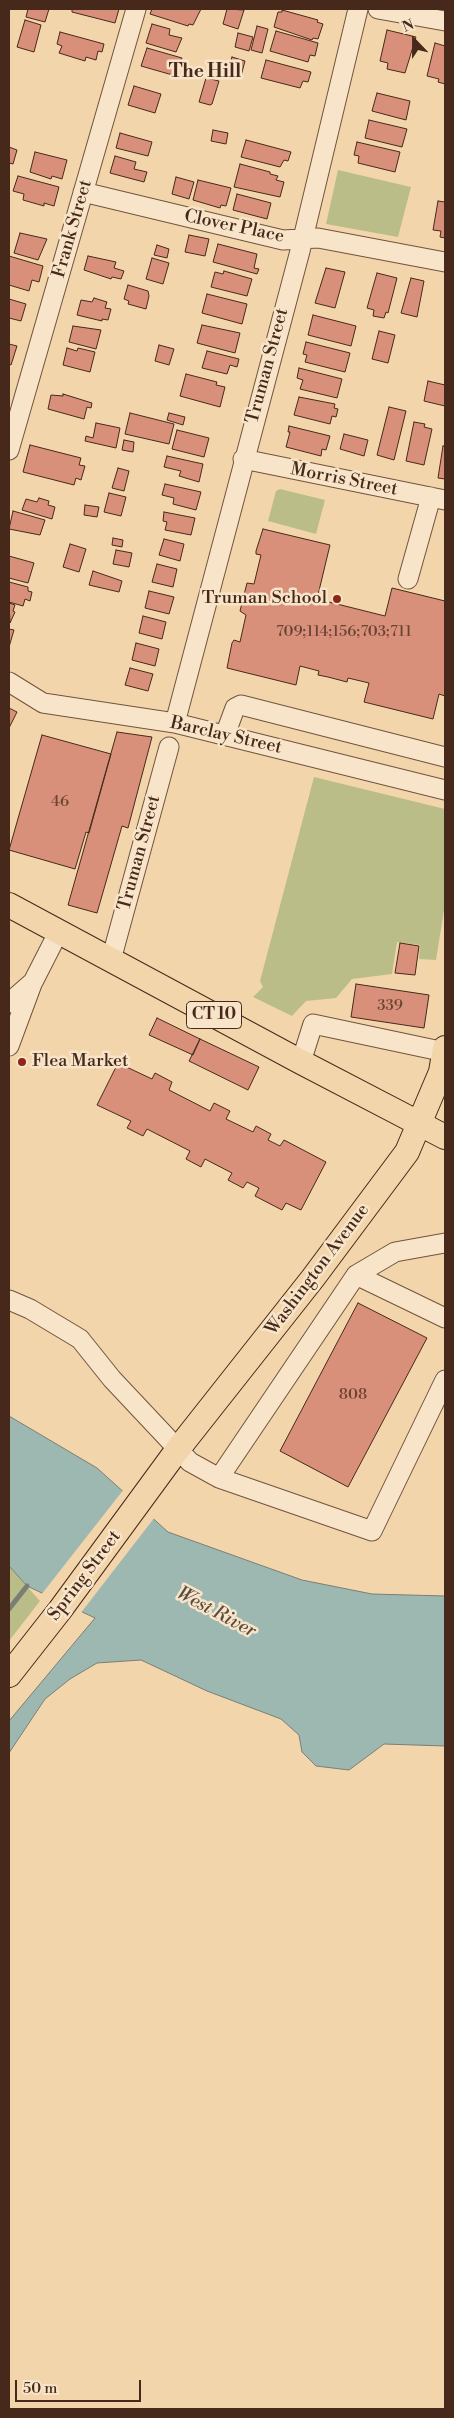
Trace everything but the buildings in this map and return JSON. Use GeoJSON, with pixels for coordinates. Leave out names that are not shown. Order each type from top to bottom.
{"type":"FeatureCollection","features":[{"type":"Feature","properties":{"kind":"main road","name":"CT 10"},"geometry":{"type":"LineString","coordinates":[[9,905],[445,1137]]}},
{"type":"Feature","properties":{"kind":"main road","name":"Washington Avenue"},"geometry":{"type":"LineString","coordinates":[[159,1475],[313,1278],[407,1152],[440,1072],[445,1048]]}},
{"type":"Feature","properties":{"kind":"main road","name":"Spring Street"},"geometry":{"type":"LineString","coordinates":[[9,1675],[60,1610],[159,1475]]}},
{"type":"Feature","properties":{"kind":"street","name":"Frank Street"},"geometry":{"type":"LineString","coordinates":[[9,450],[136,9]]}},
{"type":"Feature","properties":{"kind":"street","name":"Truman Street"},"geometry":{"type":"LineString","coordinates":[[175,723],[243,459],[303,238],[358,9]]}},
{"type":"Feature","properties":{"kind":"street"},"geometry":{"type":"LineString","coordinates":[[378,9],[445,21]]}},
{"type":"Feature","properties":{"kind":"street","name":"Clover Place"},"geometry":{"type":"LineString","coordinates":[[84,192],[283,240],[318,238],[445,262]]}},
{"type":"Feature","properties":{"kind":"street","name":"Morris Street"},"geometry":{"type":"LineString","coordinates":[[243,459],[438,499]]}},
{"type":"Feature","properties":{"kind":"street"},"geometry":{"type":"LineString","coordinates":[[408,579],[438,499]]}},
{"type":"Feature","properties":{"kind":"street","name":"Barclay Street"},"geometry":{"type":"LineString","coordinates":[[9,682],[43,703],[175,723],[445,790]]}},
{"type":"Feature","properties":{"kind":"street"},"geometry":{"type":"LineString","coordinates":[[225,735],[236,708],[241,705],[445,757]]}},
{"type":"Feature","properties":{"kind":"street","name":"Truman Street"},"geometry":{"type":"LineString","coordinates":[[111,960],[168,747]]}},
{"type":"Feature","properties":{"kind":"street"},"geometry":{"type":"LineString","coordinates":[[9,1046],[33,982],[59,931]]}},
{"type":"Feature","properties":{"kind":"street"},"geometry":{"type":"LineString","coordinates":[[9,1003],[33,982]]}},
{"type":"Feature","properties":{"kind":"street"},"geometry":{"type":"LineString","coordinates":[[301,1062],[313,1024],[445,1052]]}},
{"type":"Feature","properties":{"kind":"street"},"geometry":{"type":"LineString","coordinates":[[219,1478],[356,1275],[395,1252],[425,1245],[445,1243]]}},
{"type":"Feature","properties":{"kind":"street"},"geometry":{"type":"LineString","coordinates":[[356,1275],[445,1318]]}},
{"type":"Feature","properties":{"kind":"street"},"geometry":{"type":"LineString","coordinates":[[9,1300],[30,1309],[80,1339],[112,1379],[190,1462],[219,1478],[372,1530],[445,1380]]}},
{"type":"Feature","properties":{"kind":"green space"},"geometry":{"type":"Polygon","coordinates":[[[338,170],[411,187],[398,237],[326,224],[338,170]]]}},
{"type":"Feature","properties":{"kind":"green space"},"geometry":{"type":"Polygon","coordinates":[[[280,489],[325,500],[316,534],[268,521],[276,491],[280,489]]]}},
{"type":"Feature","properties":{"kind":"green space"},"geometry":{"type":"Polygon","coordinates":[[[314,777],[445,809],[445,904],[436,960],[419,959],[420,945],[397,942],[392,974],[352,979],[336,998],[306,1001],[292,1016],[253,997],[263,987],[260,981],[314,777]]]}},
{"type":"Feature","properties":{"kind":"green space"},"geometry":{"type":"Polygon","coordinates":[[[9,1566],[40,1601],[9,1641],[9,1566]]]}},
{"type":"Feature","properties":{"kind":"water","name":"West River"},"geometry":{"type":"Polygon","coordinates":[[[9,1416],[97,1468],[168,1532],[302,1580],[372,1594],[445,1596],[445,1746],[384,1744],[349,1770],[316,1766],[302,1752],[299,1735],[281,1719],[207,1691],[141,1660],[97,1663],[70,1679],[45,1699],[9,1753],[9,1721],[95,1618],[27,1586],[9,1566],[9,1416]]]}},
{"type":"Feature","properties":{"kind":"pier"},"geometry":{"type":"Polygon","coordinates":[[[124,1489],[155,1517],[80,1614],[41,1595],[124,1489]]]}},
{"type":"Feature","properties":{"kind":"waterway"},"geometry":{"type":"LineString","coordinates":[[9,1609],[27,1586]]}},
{"type":"Feature","properties":{"kind":"place","name":"Truman School"},"geometry":{"type":"Point","coordinates":[337,599]}},
{"type":"Feature","properties":{"kind":"place","name":"Flea Market"},"geometry":{"type":"Point","coordinates":[22,1062]}},
{"type":"Feature","properties":{"kind":"district","name":"The Hill"},"geometry":{"type":"Point","coordinates":[205,72]}}]}
